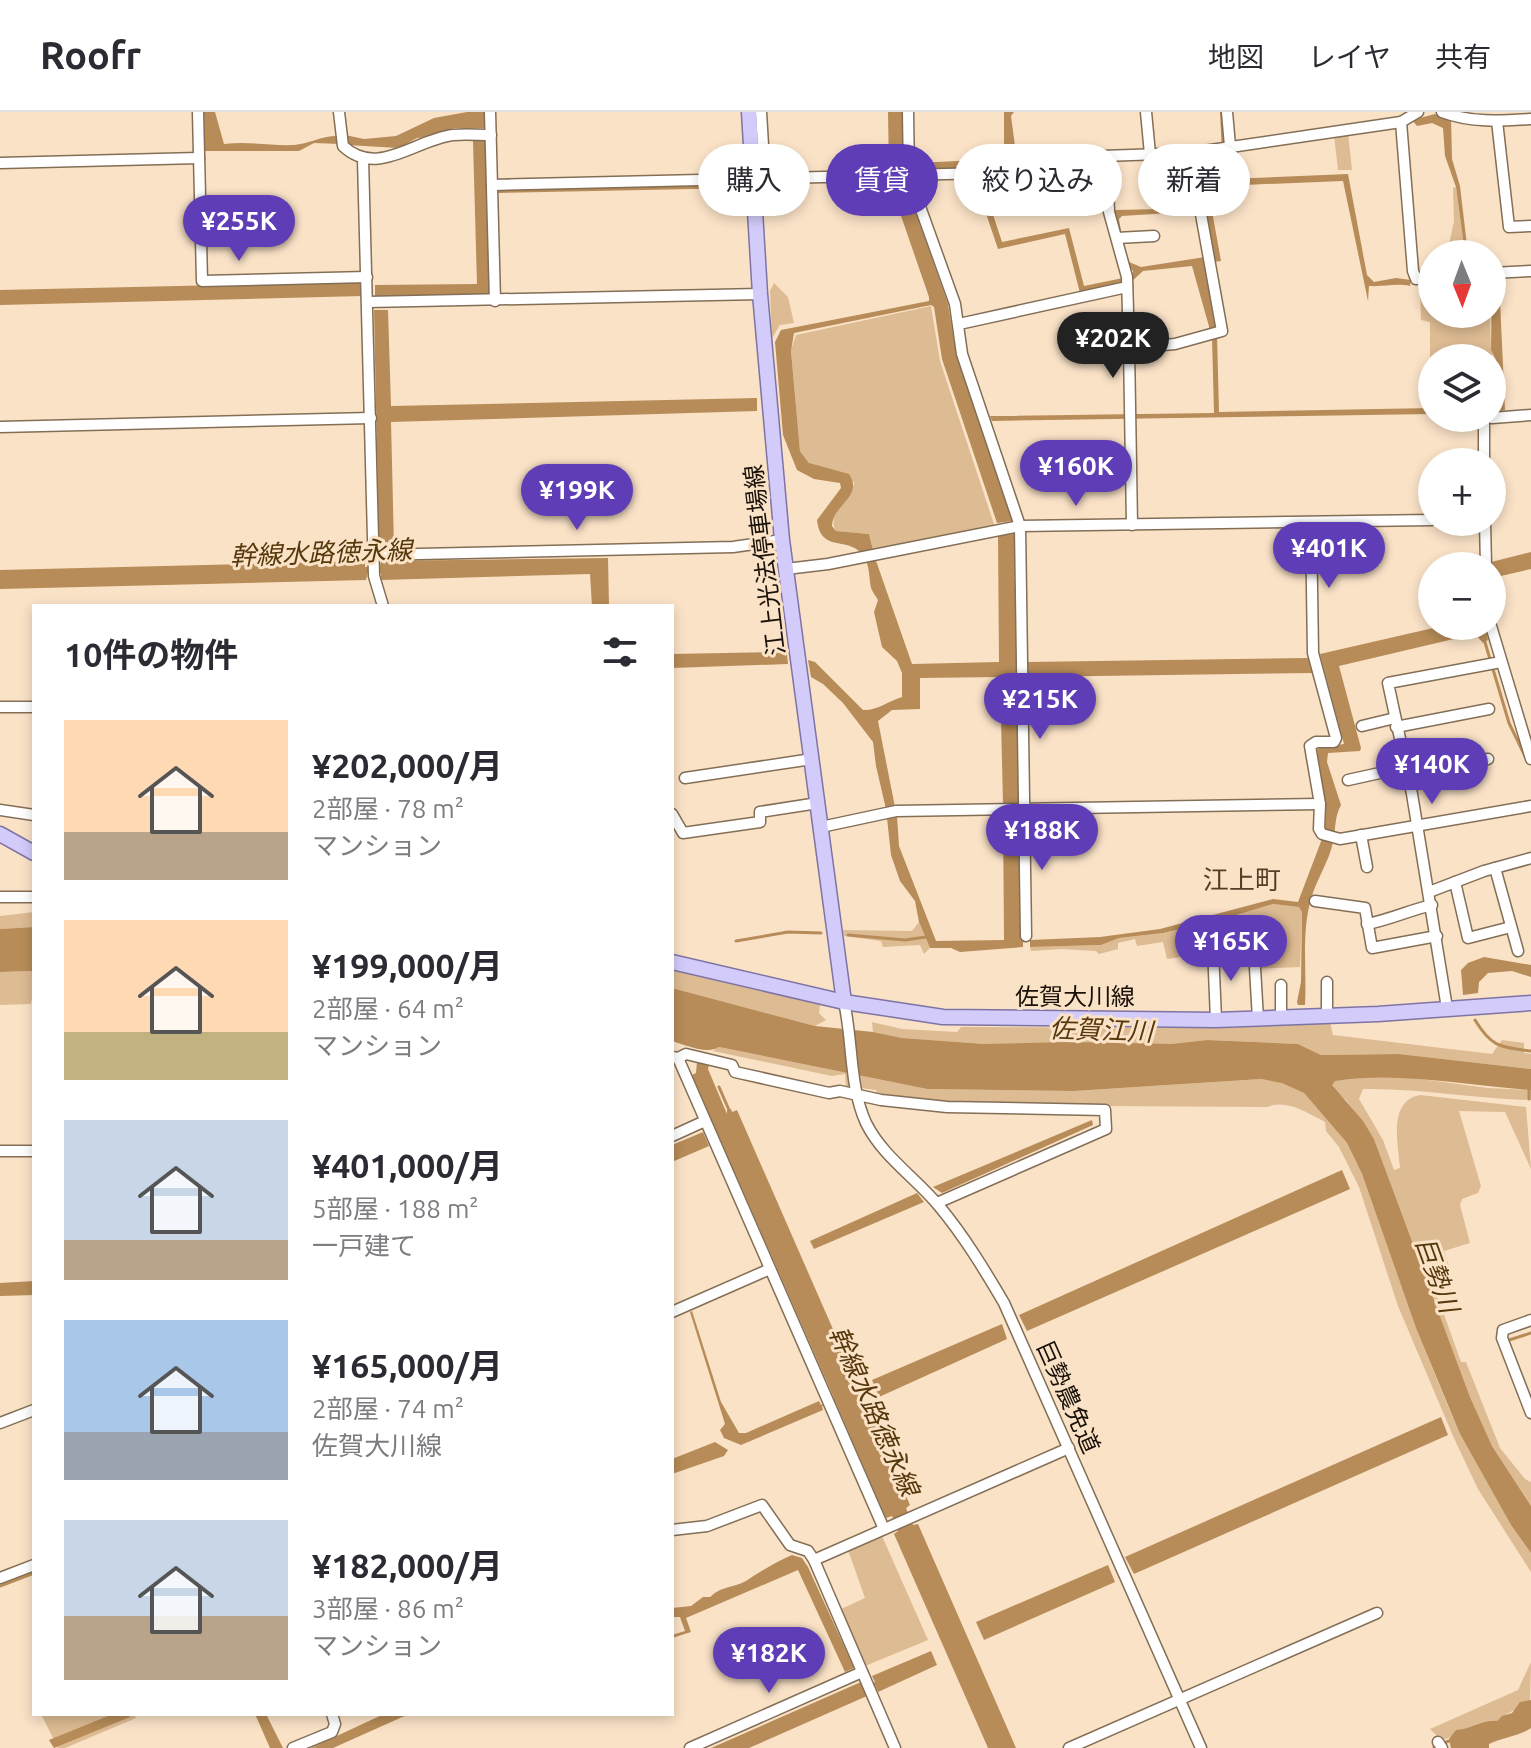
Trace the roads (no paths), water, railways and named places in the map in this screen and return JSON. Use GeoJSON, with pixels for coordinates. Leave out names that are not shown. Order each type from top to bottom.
{"type":"FeatureCollection","features":[{"type":"Feature","properties":{"kind":"main road","name":"江上光法停車場線"},"geometry":{"type":"LineString","coordinates":[[749,112],[754,144]]}},
{"type":"Feature","properties":{"kind":"main road","name":"江上光法停車場線"},"geometry":{"type":"LineString","coordinates":[[760,216],[760,294],[782,540],[844,1002]]}},
{"type":"Feature","properties":{"kind":"main road"},"geometry":{"type":"LineString","coordinates":[[0,834],[32,852]]}},
{"type":"Feature","properties":{"kind":"main road","name":"佐賀大川線"},"geometry":{"type":"LineString","coordinates":[[674,962],[844,1002],[943,1017],[1216,1020],[1531,1003]]}},
{"type":"Feature","properties":{"kind":"street"},"geometry":{"type":"LineString","coordinates":[[198,112],[202,281],[367,277]]}},
{"type":"Feature","properties":{"kind":"street"},"geometry":{"type":"LineString","coordinates":[[339,112],[343,146],[363,159],[381,159],[452,135],[482,135]]}},
{"type":"Feature","properties":{"kind":"street"},"geometry":{"type":"LineString","coordinates":[[490,112],[482,135],[492,185],[495,301]]}},
{"type":"Feature","properties":{"kind":"street"},"geometry":{"type":"LineString","coordinates":[[761,112],[761,144]]}},
{"type":"Feature","properties":{"kind":"street"},"geometry":{"type":"LineString","coordinates":[[904,144],[908,112]]}},
{"type":"Feature","properties":{"kind":"street"},"geometry":{"type":"LineString","coordinates":[[1146,112],[1156,144]]}},
{"type":"Feature","properties":{"kind":"street"},"geometry":{"type":"LineString","coordinates":[[1226,144],[1227,112]]}},
{"type":"Feature","properties":{"kind":"street"},"geometry":{"type":"LineString","coordinates":[[1442,112],[1497,121],[1531,119]]}},
{"type":"Feature","properties":{"kind":"street"},"geometry":{"type":"LineString","coordinates":[[1244,144],[1410,117],[1413,271],[1418,279]]}},
{"type":"Feature","properties":{"kind":"street"},"geometry":{"type":"LineString","coordinates":[[1497,121],[1509,227],[1531,226]]}},
{"type":"Feature","properties":{"kind":"street"},"geometry":{"type":"LineString","coordinates":[[0,163],[199,158]]}},
{"type":"Feature","properties":{"kind":"street"},"geometry":{"type":"LineString","coordinates":[[363,159],[374,565],[383,604]]}},
{"type":"Feature","properties":{"kind":"street"},"geometry":{"type":"LineString","coordinates":[[492,185],[698,180]]}},
{"type":"Feature","properties":{"kind":"street"},"geometry":{"type":"LineString","coordinates":[[917,216],[959,324],[962,354],[1010,528],[1022,670],[1015,809],[1026,936]]}},
{"type":"Feature","properties":{"kind":"street"},"geometry":{"type":"LineString","coordinates":[[1111,216],[1120,237],[1127,282],[1132,525]]}},
{"type":"Feature","properties":{"kind":"street"},"geometry":{"type":"LineString","coordinates":[[1129,348],[1175,344],[1222,331],[1201,216]]}},
{"type":"Feature","properties":{"kind":"street"},"geometry":{"type":"LineString","coordinates":[[1120,237],[1154,236]]}},
{"type":"Feature","properties":{"kind":"street"},"geometry":{"type":"LineString","coordinates":[[1506,272],[1531,271]]}},
{"type":"Feature","properties":{"kind":"street"},"geometry":{"type":"LineString","coordinates":[[959,324],[1127,282]]}},
{"type":"Feature","properties":{"kind":"street"},"geometry":{"type":"LineString","coordinates":[[368,302],[760,294]]}},
{"type":"Feature","properties":{"kind":"street"},"geometry":{"type":"LineString","coordinates":[[1506,417],[1531,415]]}},
{"type":"Feature","properties":{"kind":"street"},"geometry":{"type":"LineString","coordinates":[[0,427],[371,418]]}},
{"type":"Feature","properties":{"kind":"street"},"geometry":{"type":"LineString","coordinates":[[786,569],[828,564],[1010,528],[1418,520]]}},
{"type":"Feature","properties":{"kind":"street"},"geometry":{"type":"LineString","coordinates":[[1311,523],[1316,665],[1336,738],[1334,742],[1316,742],[1310,746],[1322,834],[1335,839],[1531,806]]}},
{"type":"Feature","properties":{"kind":"street"},"geometry":{"type":"LineString","coordinates":[[374,565],[733,547],[782,540]]}},
{"type":"Feature","properties":{"kind":"street"},"geometry":{"type":"LineString","coordinates":[[1493,640],[1496,664],[1530,755]]}},
{"type":"Feature","properties":{"kind":"street"},"geometry":{"type":"LineString","coordinates":[[1447,1008],[1432,905],[1388,683],[1496,664]]}},
{"type":"Feature","properties":{"kind":"street"},"geometry":{"type":"LineString","coordinates":[[0,707],[32,707]]}},
{"type":"Feature","properties":{"kind":"street"},"geometry":{"type":"LineString","coordinates":[[1362,726],[1489,709]]}},
{"type":"Feature","properties":{"kind":"street"},"geometry":{"type":"LineString","coordinates":[[685,778],[812,759]]}},
{"type":"Feature","properties":{"kind":"street"},"geometry":{"type":"LineString","coordinates":[[1348,780],[1398,769],[1488,759]]}},
{"type":"Feature","properties":{"kind":"street"},"geometry":{"type":"LineString","coordinates":[[674,817],[683,833],[760,822],[760,812],[818,803]]}},
{"type":"Feature","properties":{"kind":"street"},"geometry":{"type":"LineString","coordinates":[[821,827],[896,811],[1320,804]]}},
{"type":"Feature","properties":{"kind":"street"},"geometry":{"type":"LineString","coordinates":[[0,810],[32,815]]}},
{"type":"Feature","properties":{"kind":"street"},"geometry":{"type":"LineString","coordinates":[[1361,835],[1367,867]]}},
{"type":"Feature","properties":{"kind":"street"},"geometry":{"type":"LineString","coordinates":[[1429,892],[1531,858]]}},
{"type":"Feature","properties":{"kind":"street"},"geometry":{"type":"LineString","coordinates":[[1495,868],[1518,951]]}},
{"type":"Feature","properties":{"kind":"street"},"geometry":{"type":"LineString","coordinates":[[1455,882],[1468,938],[1511,927]]}},
{"type":"Feature","properties":{"kind":"street"},"geometry":{"type":"LineString","coordinates":[[0,897],[32,897]]}},
{"type":"Feature","properties":{"kind":"street"},"geometry":{"type":"LineString","coordinates":[[1315,901],[1365,908],[1372,948],[1437,936]]}},
{"type":"Feature","properties":{"kind":"street"},"geometry":{"type":"LineString","coordinates":[[1367,924],[1432,905]]}},
{"type":"Feature","properties":{"kind":"street"},"geometry":{"type":"LineString","coordinates":[[1216,1020],[1213,948],[1246,945]]}},
{"type":"Feature","properties":{"kind":"street"},"geometry":{"type":"LineString","coordinates":[[1255,968],[1258,1019]]}},
{"type":"Feature","properties":{"kind":"street"},"geometry":{"type":"LineString","coordinates":[[1327,982],[1327,1016]]}},
{"type":"Feature","properties":{"kind":"street"},"geometry":{"type":"LineString","coordinates":[[1281,985],[1281,1018]]}},
{"type":"Feature","properties":{"kind":"street","name":"巨勢農免道"},"geometry":{"type":"LineString","coordinates":[[844,1002],[864,1119],[875,1140],[937,1203],[973,1251],[1004,1303],[1201,1748]]}},
{"type":"Feature","properties":{"kind":"street"},"geometry":{"type":"LineString","coordinates":[[888,1527],[827,1402],[675,1057],[686,1054],[732,1065],[735,1072],[829,1093],[858,1093],[947,1107],[1105,1110],[1106,1129],[937,1203]]}},
{"type":"Feature","properties":{"kind":"street"},"geometry":{"type":"LineString","coordinates":[[674,1135],[705,1121]]}},
{"type":"Feature","properties":{"kind":"street"},"geometry":{"type":"LineString","coordinates":[[0,1151],[32,1151]]}},
{"type":"Feature","properties":{"kind":"street"},"geometry":{"type":"LineString","coordinates":[[674,1311],[770,1269]]}},
{"type":"Feature","properties":{"kind":"street"},"geometry":{"type":"LineString","coordinates":[[1531,1320],[1503,1330],[1502,1338],[1531,1413]]}},
{"type":"Feature","properties":{"kind":"street"},"geometry":{"type":"LineString","coordinates":[[0,1423],[32,1411]]}},
{"type":"Feature","properties":{"kind":"street"},"geometry":{"type":"LineString","coordinates":[[814,1560],[1069,1448]]}},
{"type":"Feature","properties":{"kind":"street"},"geometry":{"type":"LineString","coordinates":[[674,1530],[707,1526],[762,1505],[790,1545],[808,1551],[814,1560],[895,1748]]}},
{"type":"Feature","properties":{"kind":"street"},"geometry":{"type":"LineString","coordinates":[[0,1578],[32,1566]]}},
{"type":"Feature","properties":{"kind":"street"},"geometry":{"type":"LineString","coordinates":[[1069,1748],[1377,1613]]}},
{"type":"Feature","properties":{"kind":"street"},"geometry":{"type":"LineString","coordinates":[[690,1748],[862,1672]]}},
{"type":"Feature","properties":{"kind":"street"},"geometry":{"type":"LineString","coordinates":[[293,1748],[332,1732],[335,1724],[333,1716]]}},
{"type":"Feature","properties":{"kind":"waterway"},"geometry":{"type":"LineString","coordinates":[[1484,640],[1509,723],[1525,756]]}},
{"type":"Feature","properties":{"kind":"waterway"},"geometry":{"type":"LineString","coordinates":[[736,941],[788,932],[821,933]]}},
{"type":"Feature","properties":{"kind":"waterway"},"geometry":{"type":"LineString","coordinates":[[848,935],[905,940],[926,937]]}},
{"type":"Feature","properties":{"kind":"waterway"},"geometry":{"type":"LineString","coordinates":[[1475,1020],[1492,1041],[1531,1051]]}},
{"type":"Feature","properties":{"kind":"waterway","name":"幹線水路徳永線"},"geometry":{"type":"LineString","coordinates":[[719,1087],[729,1110]]}},
{"type":"Feature","properties":{"kind":"waterway"},"geometry":{"type":"LineString","coordinates":[[1529,1087],[1529,1099]]}},
{"type":"Feature","properties":{"kind":"waterway"},"geometry":{"type":"LineString","coordinates":[[1509,1340],[1531,1333]]}},
{"type":"Feature","properties":{"kind":"waterway"},"geometry":{"type":"LineString","coordinates":[[0,1586],[32,1574]]}},
{"type":"Feature","properties":{"kind":"waterway"},"geometry":{"type":"LineString","coordinates":[[1434,1747],[1449,1741]]}},
{"type":"Feature","properties":{"kind":"district","name":"江上町"},"geometry":{"type":"Point","coordinates":[1242,880]}},
{"type":"Feature","properties":{"kind":"water label","name":"佐賀江川"},"geometry":{"type":"Point","coordinates":[1101,1030]}},
{"type":"Feature","properties":{"kind":"water label","name":"巨勢川"},"geometry":{"type":"Point","coordinates":[1437,1275]}}]}
